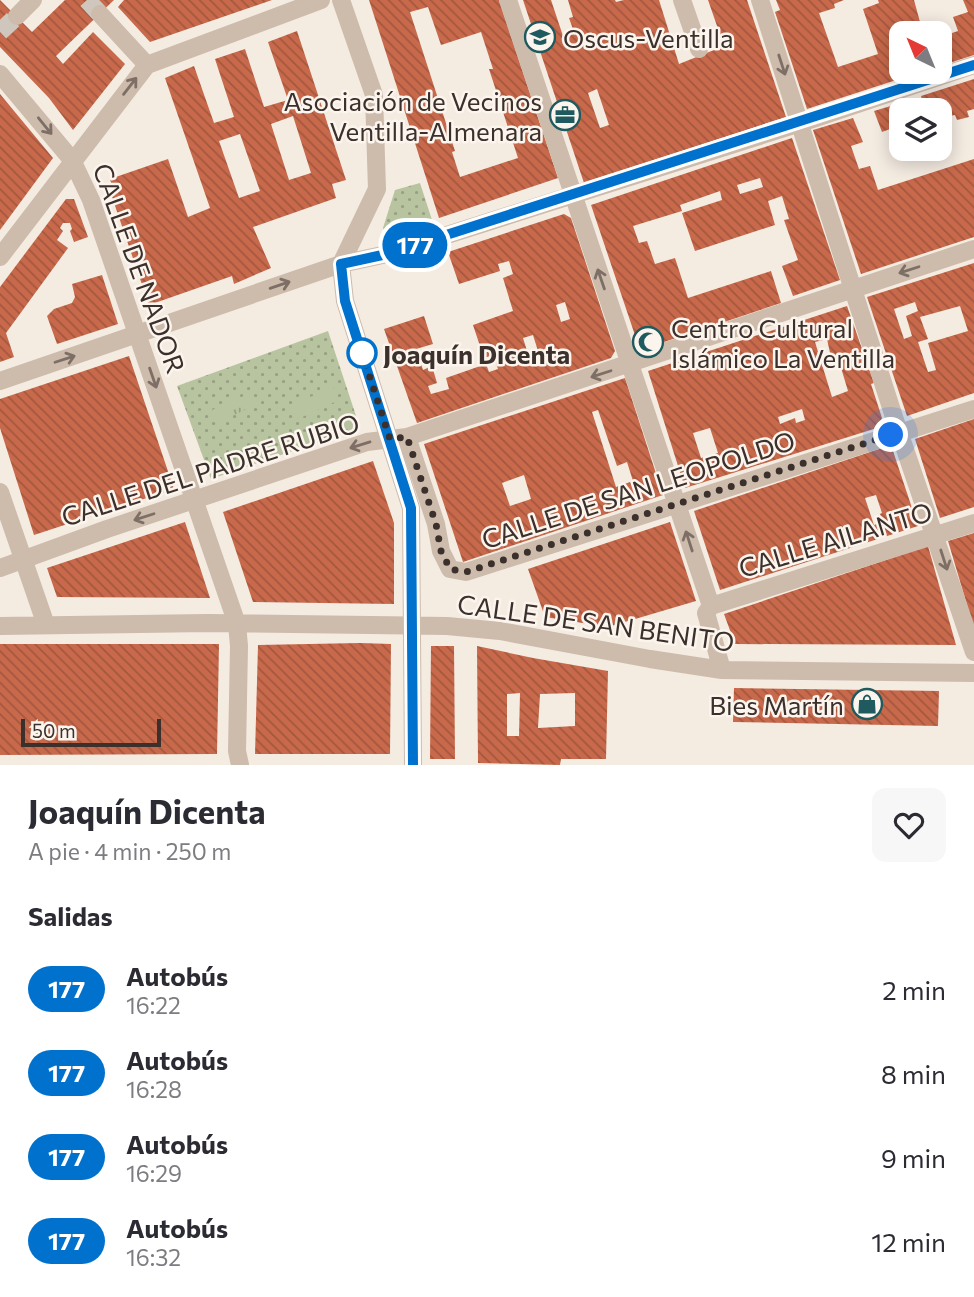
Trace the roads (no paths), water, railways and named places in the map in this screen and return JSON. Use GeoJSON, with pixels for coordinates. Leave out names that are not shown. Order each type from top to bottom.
{"type":"FeatureCollection","features":[{"type":"Feature","properties":{"kind":"street"},"geometry":{"type":"LineString","coordinates":[[0,257],[147,65],[321,0]]}},
{"type":"Feature","properties":{"kind":"street"},"geometry":{"type":"LineString","coordinates":[[341,0],[374,95],[377,188],[341,264],[345,301],[399,438],[411,508],[413,765]]}},
{"type":"Feature","properties":{"kind":"street"},"geometry":{"type":"LineString","coordinates":[[508,0],[711,606],[706,613],[722,670]]}},
{"type":"Feature","properties":{"kind":"street"},"geometry":{"type":"LineString","coordinates":[[682,0],[699,49]]}},
{"type":"Feature","properties":{"kind":"street"},"geometry":{"type":"LineString","coordinates":[[760,0],[899,433],[936,535],[974,653]]}},
{"type":"Feature","properties":{"kind":"street"},"geometry":{"type":"LineString","coordinates":[[100,14],[147,65]]}},
{"type":"Feature","properties":{"kind":"street"},"geometry":{"type":"LineString","coordinates":[[0,381],[341,264],[387,254],[974,65]]}},
{"type":"Feature","properties":{"kind":"street","name":"CALLE DE NADOR"},"geometry":{"type":"LineString","coordinates":[[0,74],[72,160],[91,200],[138,335],[237,624],[237,751],[240,765]]}},
{"type":"Feature","properties":{"kind":"street","name":"CALLE DEL PADRE RUBIO"},"geometry":{"type":"LineString","coordinates":[[0,568],[107,529],[367,442],[399,438],[974,249]]}},
{"type":"Feature","properties":{"kind":"street","name":"CALLE DE SAN LEOPOLDO"},"geometry":{"type":"LineString","coordinates":[[399,438],[436,524],[441,551],[450,569],[466,572],[974,409]]}},
{"type":"Feature","properties":{"kind":"street"},"geometry":{"type":"LineString","coordinates":[[0,492],[46,625]]}},
{"type":"Feature","properties":{"kind":"street","name":"CALLE AILANTO"},"geometry":{"type":"LineString","coordinates":[[711,606],[974,523]]}},
{"type":"Feature","properties":{"kind":"street","name":"CALLE DE SAN BENITO"},"geometry":{"type":"LineString","coordinates":[[0,626],[411,625],[500,631],[722,670],[974,673]]}},
{"type":"Feature","properties":{"kind":"tunnel"},"geometry":{"type":"LineString","coordinates":[[87,0],[100,14]]}},
{"type":"Feature","properties":{"kind":"tunnel"},"geometry":{"type":"LineString","coordinates":[[0,32],[17,16]]}},
{"type":"Feature","properties":{"kind":"place","name":"Oscus-Ventilla"},"geometry":{"type":"Point","coordinates":[540,37]}},
{"type":"Feature","properties":{"kind":"place","name":"Asociación de Vecinos Ventilla-Almenara"},"geometry":{"type":"Point","coordinates":[565,115]}},
{"type":"Feature","properties":{"kind":"place","name":"Centro Cultural Islámico La Ventilla"},"geometry":{"type":"Point","coordinates":[648,342]}},
{"type":"Feature","properties":{"kind":"place","name":"Joaquín Dicenta"},"geometry":{"type":"Point","coordinates":[362,353]}},
{"type":"Feature","properties":{"kind":"place","name":"Bies Martín"},"geometry":{"type":"Point","coordinates":[867,704]}}]}
